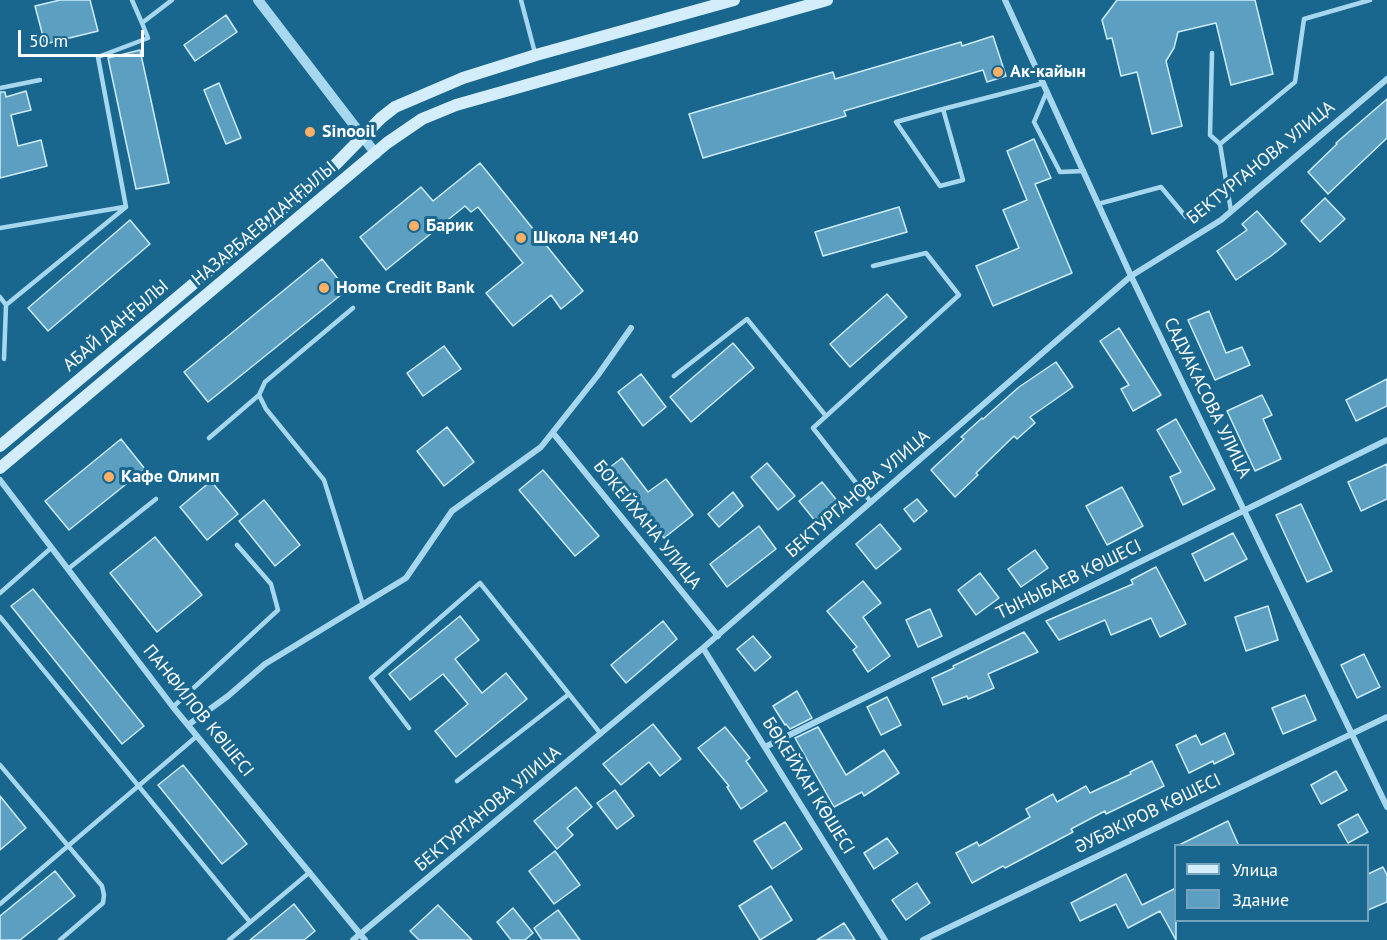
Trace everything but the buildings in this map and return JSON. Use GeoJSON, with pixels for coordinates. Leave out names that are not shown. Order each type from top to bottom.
{"type":"FeatureCollection","features":[{"type":"Feature","properties":{"kind":"main road"},"geometry":{"type":"LineString","coordinates":[[363,137],[381,118],[402,102],[462,78],[734,0]]}},
{"type":"Feature","properties":{"kind":"main road","name":"НАЗАРБАЕВ ДАҢҒЫЛЫ"},"geometry":{"type":"LineString","coordinates":[[0,468],[413,125],[456,105],[827,0]]}},
{"type":"Feature","properties":{"kind":"main road","name":"АБАЙ ДАҢҒЫЛЫ"},"geometry":{"type":"LineString","coordinates":[[0,446],[334,166],[363,137]]}},
{"type":"Feature","properties":{"kind":"street"},"geometry":{"type":"LineString","coordinates":[[258,0],[376,154]]}},
{"type":"Feature","properties":{"kind":"street","name":"САДУАКАСОВА УЛИЦА"},"geometry":{"type":"LineString","coordinates":[[1005,0],[1131,276],[1387,807]]}},
{"type":"Feature","properties":{"kind":"street","name":"БЕКТУРГАНОВА УЛИЦА"},"geometry":{"type":"LineString","coordinates":[[353,940],[718,636],[1131,276],[1221,220],[1387,79]]}},
{"type":"Feature","properties":{"kind":"street"},"geometry":{"type":"LineString","coordinates":[[188,725],[228,696],[265,664],[406,578],[452,511],[541,447],[598,375],[631,328]]}},
{"type":"Feature","properties":{"kind":"street","name":"БОКЕЙХАНА УЛИЦА"},"geometry":{"type":"LineString","coordinates":[[553,433],[718,636]]}},
{"type":"Feature","properties":{"kind":"street","name":"ТЫНЫБАЕВ КӨШЕСІ"},"geometry":{"type":"LineString","coordinates":[[765,747],[1387,440]]}},
{"type":"Feature","properties":{"kind":"street","name":"ПАНФИЛОВ КӨШЕСІ"},"geometry":{"type":"LineString","coordinates":[[0,480],[173,707],[362,933],[365,940]]}},
{"type":"Feature","properties":{"kind":"street","name":"БӨКЕЙХАН КӨШЕСІ"},"geometry":{"type":"LineString","coordinates":[[703,648],[885,940]]}},
{"type":"Feature","properties":{"kind":"street","name":"ӘУБӘКІРОВ КӨШЕСІ"},"geometry":{"type":"LineString","coordinates":[[923,940],[1387,717]]}},
{"type":"Feature","properties":{"kind":"lane"},"geometry":{"type":"LineString","coordinates":[[126,207],[98,57],[148,38],[132,0]]}},
{"type":"Feature","properties":{"kind":"lane"},"geometry":{"type":"LineString","coordinates":[[142,23],[172,0]]}},
{"type":"Feature","properties":{"kind":"lane"},"geometry":{"type":"LineString","coordinates":[[521,0],[536,55]]}},
{"type":"Feature","properties":{"kind":"lane"},"geometry":{"type":"LineString","coordinates":[[1220,144],[1295,82],[1304,19],[1370,0]]}},
{"type":"Feature","properties":{"kind":"lane"},"geometry":{"type":"LineString","coordinates":[[1212,53],[1210,135],[1220,144],[1231,211]]}},
{"type":"Feature","properties":{"kind":"lane"},"geometry":{"type":"LineString","coordinates":[[0,88],[40,80]]}},
{"type":"Feature","properties":{"kind":"lane"},"geometry":{"type":"LineString","coordinates":[[943,110],[963,180],[940,186],[896,122],[1044,83]]}},
{"type":"Feature","properties":{"kind":"lane"},"geometry":{"type":"LineString","coordinates":[[1047,91],[1034,122],[1060,172],[1084,171]]}},
{"type":"Feature","properties":{"kind":"lane"},"geometry":{"type":"LineString","coordinates":[[1098,204],[1161,187],[1186,217]]}},
{"type":"Feature","properties":{"kind":"lane"},"geometry":{"type":"LineString","coordinates":[[0,228],[126,207]]}},
{"type":"Feature","properties":{"kind":"lane"},"geometry":{"type":"LineString","coordinates":[[6,305],[126,207]]}},
{"type":"Feature","properties":{"kind":"lane"},"geometry":{"type":"LineString","coordinates":[[872,502],[813,428],[959,295],[926,252],[873,266]]}},
{"type":"Feature","properties":{"kind":"lane"},"geometry":{"type":"LineString","coordinates":[[0,297],[6,305],[4,359]]}},
{"type":"Feature","properties":{"kind":"lane"},"geometry":{"type":"LineString","coordinates":[[209,438],[260,395],[265,382],[353,308]]}},
{"type":"Feature","properties":{"kind":"lane"},"geometry":{"type":"LineString","coordinates":[[674,376],[747,319],[826,416]]}},
{"type":"Feature","properties":{"kind":"lane"},"geometry":{"type":"LineString","coordinates":[[260,395],[266,409],[324,480],[363,605]]}},
{"type":"Feature","properties":{"kind":"lane"},"geometry":{"type":"LineString","coordinates":[[68,569],[156,499]]}},
{"type":"Feature","properties":{"kind":"lane"},"geometry":{"type":"LineString","coordinates":[[173,707],[278,610],[271,584],[237,545]]}},
{"type":"Feature","properties":{"kind":"lane"},"geometry":{"type":"LineString","coordinates":[[0,593],[51,548]]}},
{"type":"Feature","properties":{"kind":"lane"},"geometry":{"type":"LineString","coordinates":[[409,728],[371,678],[480,583],[601,734]]}},
{"type":"Feature","properties":{"kind":"lane"},"geometry":{"type":"LineString","coordinates":[[0,617],[250,922]]}},
{"type":"Feature","properties":{"kind":"lane"},"geometry":{"type":"LineString","coordinates":[[457,781],[569,694]]}},
{"type":"Feature","properties":{"kind":"lane"},"geometry":{"type":"LineString","coordinates":[[0,904],[197,736]]}},
{"type":"Feature","properties":{"kind":"lane"},"geometry":{"type":"LineString","coordinates":[[0,765],[102,886],[103,903],[60,940]]}},
{"type":"Feature","properties":{"kind":"lane"},"geometry":{"type":"LineString","coordinates":[[229,940],[310,872]]}},
{"type":"Feature","properties":{"kind":"place","name":"Ак-кайын"},"geometry":{"type":"Point","coordinates":[998,72]}},
{"type":"Feature","properties":{"kind":"place","name":"Sinooil"},"geometry":{"type":"Point","coordinates":[310,132]}},
{"type":"Feature","properties":{"kind":"place","name":"Барик"},"geometry":{"type":"Point","coordinates":[414,226]}},
{"type":"Feature","properties":{"kind":"place","name":"Школа №140"},"geometry":{"type":"Point","coordinates":[521,238]}},
{"type":"Feature","properties":{"kind":"place","name":"Home Credit Bank"},"geometry":{"type":"Point","coordinates":[324,288]}},
{"type":"Feature","properties":{"kind":"place","name":"Кафе Олимп"},"geometry":{"type":"Point","coordinates":[109,477]}}]}
